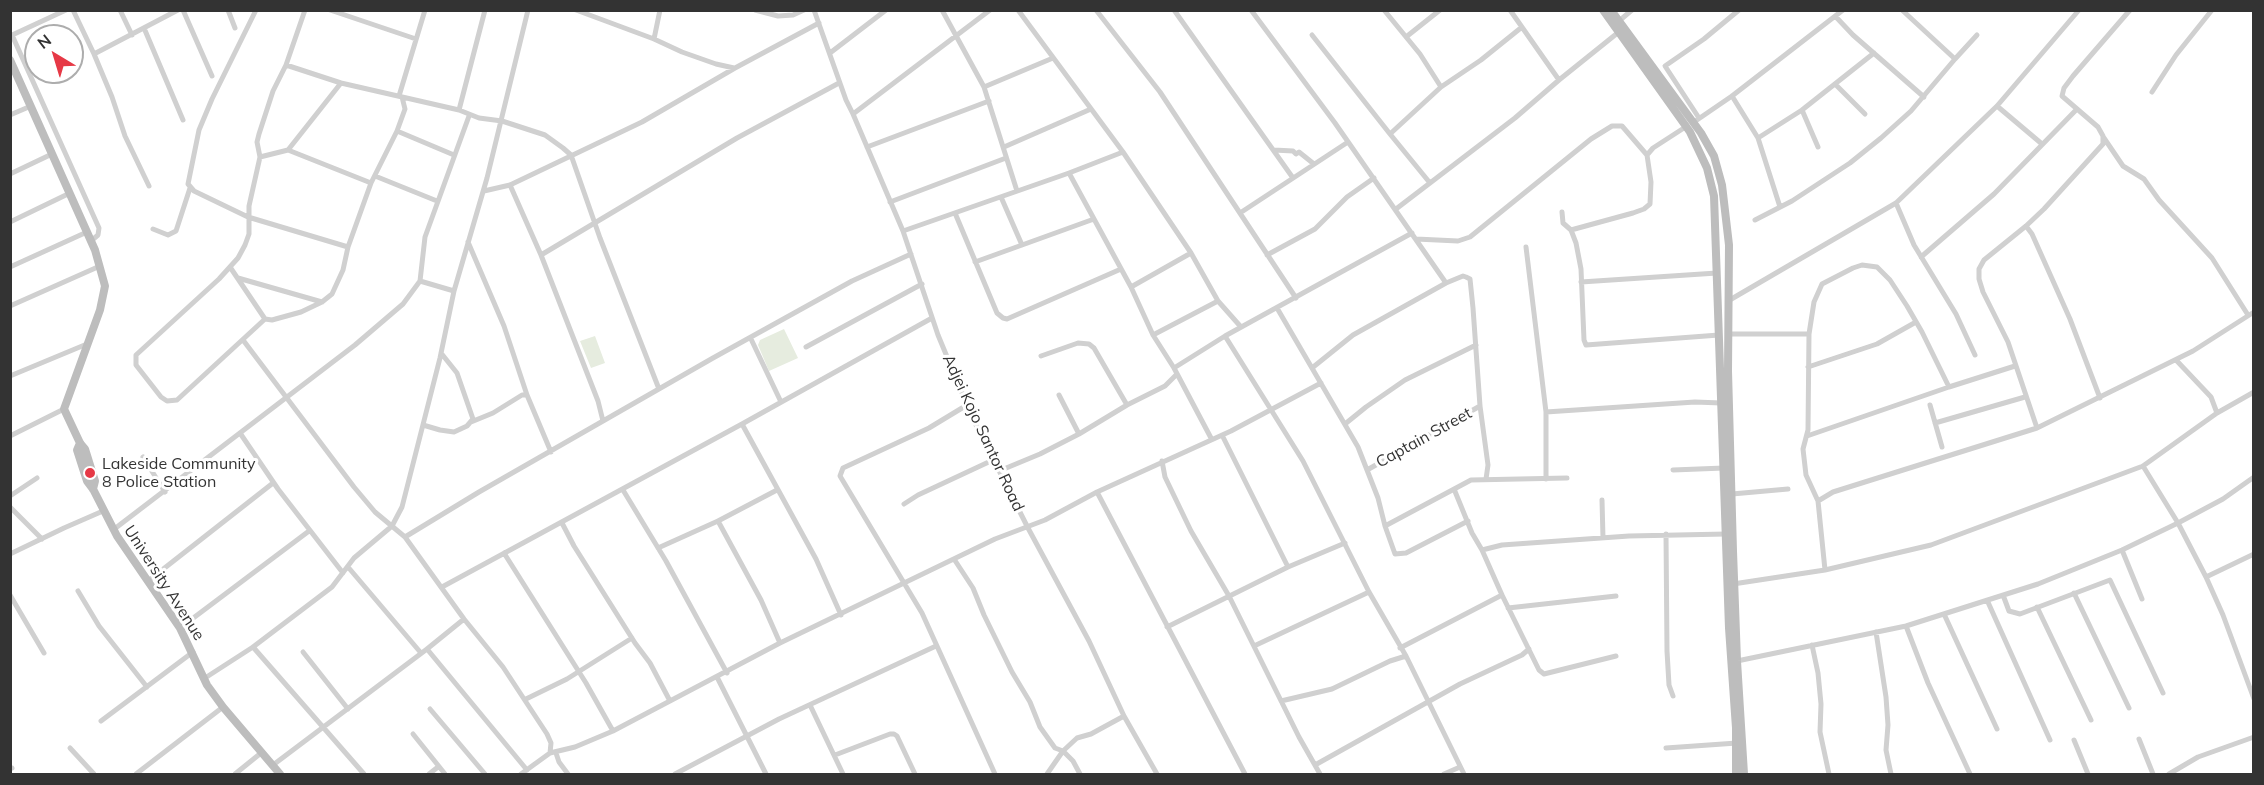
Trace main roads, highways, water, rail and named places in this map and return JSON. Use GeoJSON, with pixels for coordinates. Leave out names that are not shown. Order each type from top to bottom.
{"type":"FeatureCollection","features":[{"type":"Feature","properties":{"kind":"place","name":"Lakeside Community 8 Police Station"},"geometry":{"type":"Point","coordinates":[90,473]}}]}
